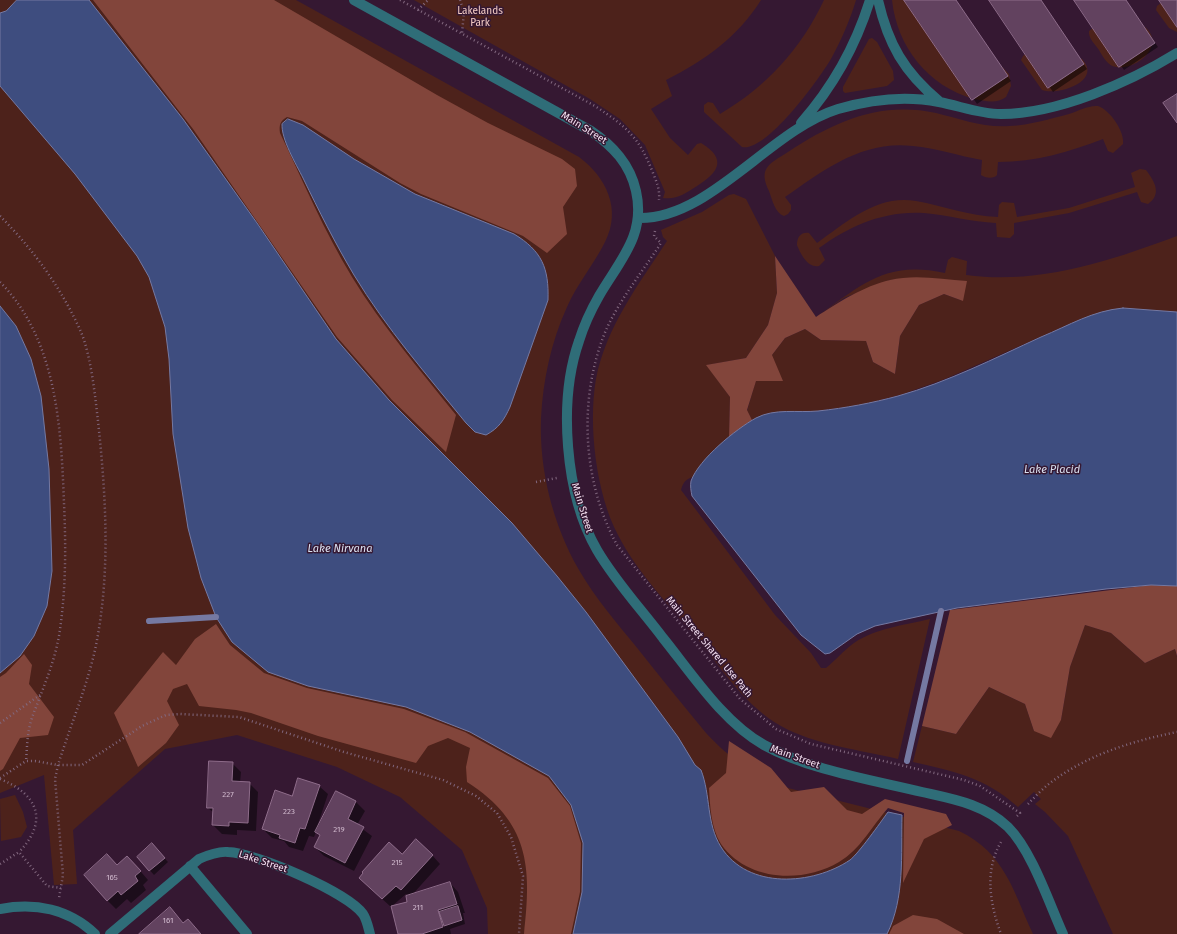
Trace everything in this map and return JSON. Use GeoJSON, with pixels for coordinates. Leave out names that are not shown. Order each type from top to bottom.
{"type":"FeatureCollection","features":[{"type":"Feature","properties":{"kind":"street","name":"Main Street"},"geometry":{"type":"LineString","coordinates":[[354,0],[591,131],[608,143],[624,162],[635,184],[639,203],[639,218],[635,234],[628,250],[588,318],[579,341],[569,381],[567,423],[573,476],[581,511],[596,548],[630,596],[718,705],[748,736],[766,746],[809,764],[971,804],[992,815],[1009,828],[1022,846],[1030,861],[1063,934]]}},
{"type":"Feature","properties":{"kind":"street"},"geometry":{"type":"LineString","coordinates":[[796,129],[818,102],[838,72],[857,35],[870,0]]}},
{"type":"Feature","properties":{"kind":"street"},"geometry":{"type":"LineString","coordinates":[[878,0],[884,26],[900,60],[915,79],[940,102]]}},
{"type":"Feature","properties":{"kind":"street"},"geometry":{"type":"LineString","coordinates":[[639,218],[656,217],[690,204],[729,179],[796,129],[830,112],[878,99],[904,97],[940,102],[988,113],[1001,114],[1029,111],[1078,99],[1150,68],[1177,53]]}},
{"type":"Feature","properties":{"kind":"street","name":"Lake Street"},"geometry":{"type":"LineString","coordinates":[[110,934],[190,866],[209,855],[228,852],[250,856],[278,866],[324,888],[362,913],[366,920],[370,934]]}},
{"type":"Feature","properties":{"kind":"street"},"geometry":{"type":"LineString","coordinates":[[190,866],[247,934]]}},
{"type":"Feature","properties":{"kind":"street"},"geometry":{"type":"LineString","coordinates":[[0,909],[35,907],[56,910],[78,920],[95,934]]}},
{"type":"Feature","properties":{"kind":"path"},"geometry":{"type":"LineString","coordinates":[[418,10],[428,0]]}},
{"type":"Feature","properties":{"kind":"path"},"geometry":{"type":"LineString","coordinates":[[460,0],[464,12],[462,33]]}},
{"type":"Feature","properties":{"kind":"path"},"geometry":{"type":"LineString","coordinates":[[0,216],[36,257],[63,296],[81,333],[94,385],[103,466],[105,547],[101,612],[95,651],[58,765],[56,778],[62,862],[61,888],[56,910]]}},
{"type":"Feature","properties":{"kind":"path","name":"Main Street Shared Use Path"},"geometry":{"type":"LineString","coordinates":[[654,236],[661,243],[619,306],[607,329],[599,350],[589,390],[587,413],[593,472],[609,529],[617,545],[740,699],[776,729],[811,744],[964,780],[980,786],[1020,813],[996,850],[990,869],[992,906],[1001,934]]}},
{"type":"Feature","properties":{"kind":"path"},"geometry":{"type":"LineString","coordinates":[[0,282],[19,305],[33,328],[54,390],[59,419],[65,534],[63,594],[59,636],[51,668],[30,724],[26,761]]}},
{"type":"Feature","properties":{"kind":"path"},"geometry":{"type":"LineString","coordinates":[[536,482],[560,478]]}},
{"type":"Feature","properties":{"kind":"path"},"geometry":{"type":"LineString","coordinates":[[0,723],[42,694]]}},
{"type":"Feature","properties":{"kind":"path"},"geometry":{"type":"LineString","coordinates":[[0,864],[19,852],[32,836],[36,828],[36,810],[30,798],[24,792],[0,779],[26,761],[58,765],[82,765],[116,741],[153,720],[166,715],[180,714],[239,717],[344,752],[443,780],[476,796],[497,813],[511,837],[523,876],[519,934]]}},
{"type":"Feature","properties":{"kind":"path"},"geometry":{"type":"LineString","coordinates":[[1028,804],[1049,783],[1084,761],[1140,740],[1177,732]]}},
{"type":"Feature","properties":{"kind":"path"},"geometry":{"type":"LineString","coordinates":[[19,852],[47,886],[61,888]]}},
{"type":"Feature","properties":{"kind":"green space"},"geometry":{"type":"Polygon","coordinates":[[[0,0],[296,0],[579,157],[589,165],[604,184],[608,195],[612,218],[610,230],[601,250],[571,299],[561,320],[552,347],[546,375],[541,418],[542,457],[550,497],[562,535],[579,570],[607,610],[706,733],[724,751],[754,772],[788,788],[959,831],[975,840],[987,850],[1006,875],[1033,934],[488,934],[487,908],[462,850],[400,797],[337,767],[237,735],[165,749],[73,830],[77,884],[54,885],[44,775],[0,793],[0,0]]]}},
{"type":"Feature","properties":{"kind":"green space","name":"Lakelands Park"},"geometry":{"type":"Polygon","coordinates":[[[414,0],[761,0],[752,14],[731,37],[707,56],[666,80],[672,96],[651,109],[670,138],[688,155],[697,144],[701,143],[715,155],[717,160],[715,171],[704,181],[681,195],[673,198],[663,198],[665,192],[645,145],[620,119],[590,99],[414,0]]]}},
{"type":"Feature","properties":{"kind":"green space"},"geometry":{"type":"Polygon","coordinates":[[[824,0],[856,0],[846,29],[832,57],[805,96],[778,126],[765,138],[752,146],[742,147],[704,112],[704,105],[708,102],[713,103],[720,114],[752,92],[767,79],[781,65],[805,35],[824,0]]]}},
{"type":"Feature","properties":{"kind":"green space"},"geometry":{"type":"Polygon","coordinates":[[[892,0],[936,0],[1009,74],[1011,86],[1006,97],[999,101],[974,99],[957,93],[942,85],[929,74],[908,49],[900,33],[892,0]]]}},
{"type":"Feature","properties":{"kind":"green space"},"geometry":{"type":"Polygon","coordinates":[[[1165,0],[1177,0],[1177,32],[1169,28],[1156,10],[1157,6],[1165,0]]]}},
{"type":"Feature","properties":{"kind":"green space"},"geometry":{"type":"Polygon","coordinates":[[[1102,22],[1145,27],[1151,34],[1151,49],[1146,56],[1132,65],[1116,67],[1111,65],[1104,58],[1089,34],[1089,31],[1102,22]]]}},
{"type":"Feature","properties":{"kind":"green space"},"geometry":{"type":"Polygon","coordinates":[[[872,38],[877,42],[893,71],[894,80],[887,86],[845,93],[843,91],[843,87],[869,39],[872,38]]]}},
{"type":"Feature","properties":{"kind":"green space"},"geometry":{"type":"Polygon","coordinates":[[[1034,47],[1082,59],[1087,67],[1087,74],[1083,80],[1067,89],[1058,91],[1042,90],[1021,60],[1023,56],[1034,47]]]}},
{"type":"Feature","properties":{"kind":"green space"},"geometry":{"type":"Polygon","coordinates":[[[1098,106],[1103,108],[1112,117],[1122,134],[1123,144],[1113,153],[1108,151],[1103,139],[1077,148],[1039,158],[1012,162],[998,162],[997,175],[989,178],[981,175],[982,160],[922,147],[894,145],[877,148],[860,152],[844,159],[829,167],[785,197],[791,205],[791,210],[784,216],[776,209],[766,183],[765,172],[767,167],[781,156],[805,141],[840,123],[876,112],[915,110],[936,113],[991,126],[1010,126],[1040,122],[1087,107],[1098,106]]]}},
{"type":"Feature","properties":{"kind":"green space"},"geometry":{"type":"Polygon","coordinates":[[[1140,169],[1146,170],[1156,188],[1155,196],[1148,204],[1141,202],[1137,192],[1069,213],[1014,223],[1014,234],[1010,238],[997,237],[996,223],[933,214],[910,213],[882,217],[855,226],[819,248],[825,260],[819,266],[808,263],[797,245],[799,237],[802,234],[809,233],[817,243],[863,212],[889,202],[902,200],[926,203],[966,213],[998,217],[999,205],[1002,202],[1014,203],[1017,217],[1069,208],[1135,187],[1131,173],[1140,169]]]}},
{"type":"Feature","properties":{"kind":"green space"},"geometry":{"type":"Polygon","coordinates":[[[734,194],[746,199],[775,256],[777,293],[768,325],[746,358],[707,365],[730,397],[729,438],[705,461],[693,477],[685,481],[681,490],[775,615],[811,653],[821,668],[826,668],[846,649],[863,638],[881,630],[930,619],[898,759],[808,738],[781,726],[757,709],[727,677],[700,642],[645,577],[618,535],[610,518],[604,499],[596,458],[593,417],[596,379],[607,342],[615,324],[635,290],[667,241],[663,237],[661,230],[702,212],[729,195],[734,194]]]}},
{"type":"Feature","properties":{"kind":"green space"},"geometry":{"type":"Polygon","coordinates":[[[1177,236],[1177,312],[1123,308],[1081,319],[945,379],[900,395],[861,405],[817,411],[779,412],[752,420],[747,411],[756,380],[785,338],[805,329],[821,340],[866,341],[873,362],[895,374],[900,336],[919,305],[944,294],[963,301],[922,278],[890,280],[844,298],[816,317],[847,295],[875,278],[906,270],[924,270],[945,273],[948,260],[952,257],[967,261],[966,275],[1020,277],[1047,274],[1100,262],[1177,236]]]}},
{"type":"Feature","properties":{"kind":"green space"},"geometry":{"type":"Polygon","coordinates":[[[1085,625],[1111,633],[1145,663],[1175,649],[1177,657],[1177,934],[1113,934],[1068,836],[1045,812],[1035,804],[1041,799],[1034,792],[1018,807],[981,782],[943,769],[913,762],[922,726],[956,734],[989,687],[1025,704],[1034,731],[1061,720],[1070,667],[1085,625]]]}},
{"type":"Feature","properties":{"kind":"green space"},"geometry":{"type":"Polygon","coordinates":[[[15,795],[23,812],[27,827],[21,837],[1,841],[0,799],[15,795]]]}},
{"type":"Feature","properties":{"kind":"shaded area"},"geometry":{"type":"Polygon","coordinates":[[[93,0],[274,0],[437,95],[488,123],[562,159],[575,169],[577,186],[563,207],[567,234],[547,253],[523,236],[421,194],[400,183],[302,121],[287,117],[280,124],[280,133],[323,224],[352,277],[376,313],[456,415],[446,452],[392,400],[337,337],[193,129],[93,0]]]}},
{"type":"Feature","properties":{"kind":"shaded area"},"geometry":{"type":"Polygon","coordinates":[[[775,256],[816,317],[870,286],[890,280],[918,277],[967,281],[963,301],[944,294],[919,305],[900,336],[895,374],[873,362],[866,341],[821,340],[805,329],[785,338],[772,355],[783,381],[756,381],[747,410],[752,420],[729,438],[730,397],[706,365],[746,358],[768,325],[777,293],[775,256]]]}},
{"type":"Feature","properties":{"kind":"shaded area"},"geometry":{"type":"Polygon","coordinates":[[[1151,585],[1177,586],[1177,656],[1175,649],[1145,663],[1111,633],[1085,625],[1070,667],[1061,720],[1051,738],[1034,731],[1025,704],[989,687],[956,734],[922,726],[950,610],[1151,585]]]}},
{"type":"Feature","properties":{"kind":"shaded area"},"geometry":{"type":"Polygon","coordinates":[[[216,624],[230,645],[264,673],[307,688],[404,709],[465,732],[548,778],[570,806],[581,843],[580,892],[571,934],[524,934],[527,887],[526,867],[522,848],[514,830],[503,813],[488,797],[467,782],[466,767],[470,748],[448,738],[428,746],[416,763],[318,736],[251,713],[199,706],[187,684],[173,689],[167,701],[179,725],[166,743],[138,767],[114,713],[163,652],[176,665],[195,639],[216,624]]]}},
{"type":"Feature","properties":{"kind":"shaded area"},"geometry":{"type":"Polygon","coordinates":[[[24,654],[32,665],[29,684],[54,717],[48,735],[20,738],[3,769],[0,771],[0,677],[6,673],[24,654]]]}},
{"type":"Feature","properties":{"kind":"shaded area"},"geometry":{"type":"Polygon","coordinates":[[[729,741],[771,768],[791,792],[824,787],[847,810],[862,814],[885,799],[946,814],[952,825],[924,839],[903,883],[904,813],[888,808],[860,844],[839,862],[809,874],[792,876],[760,872],[745,866],[732,856],[721,844],[713,824],[709,788],[726,773],[729,741]]]}},
{"type":"Feature","properties":{"kind":"shaded area"},"geometry":{"type":"Polygon","coordinates":[[[913,915],[937,919],[964,934],[889,934],[893,926],[913,915]]]}},
{"type":"Feature","properties":{"kind":"water","name":"Lake Nirvana"},"geometry":{"type":"Polygon","coordinates":[[[17,0],[89,0],[183,119],[257,223],[336,339],[389,400],[512,523],[586,612],[678,737],[695,765],[701,770],[716,838],[721,847],[733,861],[747,871],[764,877],[782,879],[818,875],[850,860],[864,845],[888,812],[902,815],[901,876],[897,906],[887,934],[573,934],[582,892],[583,843],[571,805],[549,776],[470,732],[406,707],[308,686],[268,672],[232,642],[216,617],[201,578],[188,528],[173,434],[169,359],[165,327],[149,277],[137,256],[75,174],[0,86],[0,13],[6,11],[17,0]]]}},
{"type":"Feature","properties":{"kind":"water"},"geometry":{"type":"Polygon","coordinates":[[[288,119],[303,125],[354,159],[415,194],[514,234],[524,240],[542,261],[547,279],[548,300],[510,407],[501,423],[491,432],[486,435],[475,432],[466,423],[407,351],[366,295],[321,215],[290,151],[282,130],[282,124],[288,119]]]}},
{"type":"Feature","properties":{"kind":"water"},"geometry":{"type":"Polygon","coordinates":[[[0,306],[16,326],[31,359],[41,396],[49,469],[52,571],[47,606],[34,636],[20,656],[0,673],[0,306]]]}},
{"type":"Feature","properties":{"kind":"water","name":"Lake Placid"},"geometry":{"type":"Polygon","coordinates":[[[1123,308],[1177,312],[1177,586],[1151,585],[1106,589],[957,608],[875,626],[857,634],[830,653],[825,654],[801,635],[692,496],[691,481],[695,472],[702,463],[719,445],[756,418],[778,412],[818,411],[839,408],[898,396],[953,377],[1091,315],[1123,308]]]}},
{"type":"Feature","properties":{"kind":"building"},"geometry":{"type":"Polygon","coordinates":[[[904,0],[956,0],[1008,76],[972,100],[904,0]]]}},
{"type":"Feature","properties":{"kind":"building"},"geometry":{"type":"Polygon","coordinates":[[[989,0],[1041,0],[1084,64],[1048,88],[989,0]]]}},
{"type":"Feature","properties":{"kind":"building"},"geometry":{"type":"Polygon","coordinates":[[[1074,0],[1126,0],[1155,43],[1119,67],[1074,0]]]}},
{"type":"Feature","properties":{"kind":"building"},"geometry":{"type":"Polygon","coordinates":[[[1159,0],[1177,0],[1177,27],[1159,0]]]}},
{"type":"Feature","properties":{"kind":"building"},"geometry":{"type":"Polygon","coordinates":[[[1177,94],[1177,123],[1163,103],[1177,94]]]}},
{"type":"Feature","properties":{"kind":"building"},"geometry":{"type":"Polygon","coordinates":[[[209,761],[233,762],[232,781],[250,782],[248,823],[229,822],[229,826],[212,825],[213,808],[207,808],[209,761]]]}},
{"type":"Feature","properties":{"kind":"building"},"geometry":{"type":"Polygon","coordinates":[[[298,778],[320,785],[305,829],[300,828],[295,843],[279,838],[280,835],[262,829],[275,790],[292,796],[298,778]]]}},
{"type":"Feature","properties":{"kind":"building"},"geometry":{"type":"Polygon","coordinates":[[[336,791],[356,801],[348,819],[364,827],[345,863],[314,847],[320,835],[315,832],[336,791]]]}},
{"type":"Feature","properties":{"kind":"building"},"geometry":{"type":"Polygon","coordinates":[[[416,839],[433,855],[401,890],[396,886],[382,899],[359,878],[363,873],[362,872],[389,842],[402,854],[416,839]]]}},
{"type":"Feature","properties":{"kind":"building"},"geometry":{"type":"Polygon","coordinates":[[[152,843],[165,858],[149,871],[137,857],[152,843]]]}},
{"type":"Feature","properties":{"kind":"building"},"geometry":{"type":"Polygon","coordinates":[[[107,854],[117,865],[127,856],[141,871],[135,876],[138,881],[121,895],[118,891],[107,901],[84,875],[107,854]]]}},
{"type":"Feature","properties":{"kind":"building"},"geometry":{"type":"Polygon","coordinates":[[[450,882],[457,904],[438,910],[443,927],[422,934],[398,934],[391,906],[407,902],[406,896],[450,882]]]}},
{"type":"Feature","properties":{"kind":"building"},"geometry":{"type":"Polygon","coordinates":[[[458,906],[462,920],[444,926],[439,912],[458,906]]]}},
{"type":"Feature","properties":{"kind":"building"},"geometry":{"type":"Polygon","coordinates":[[[170,907],[183,923],[188,919],[201,934],[139,934],[170,907]]]}},
{"type":"Feature","properties":{"kind":"waterway"},"geometry":{"type":"LineString","coordinates":[[907,761],[941,611]]}},
{"type":"Feature","properties":{"kind":"waterway"},"geometry":{"type":"LineString","coordinates":[[149,621],[216,617]]}}]}
